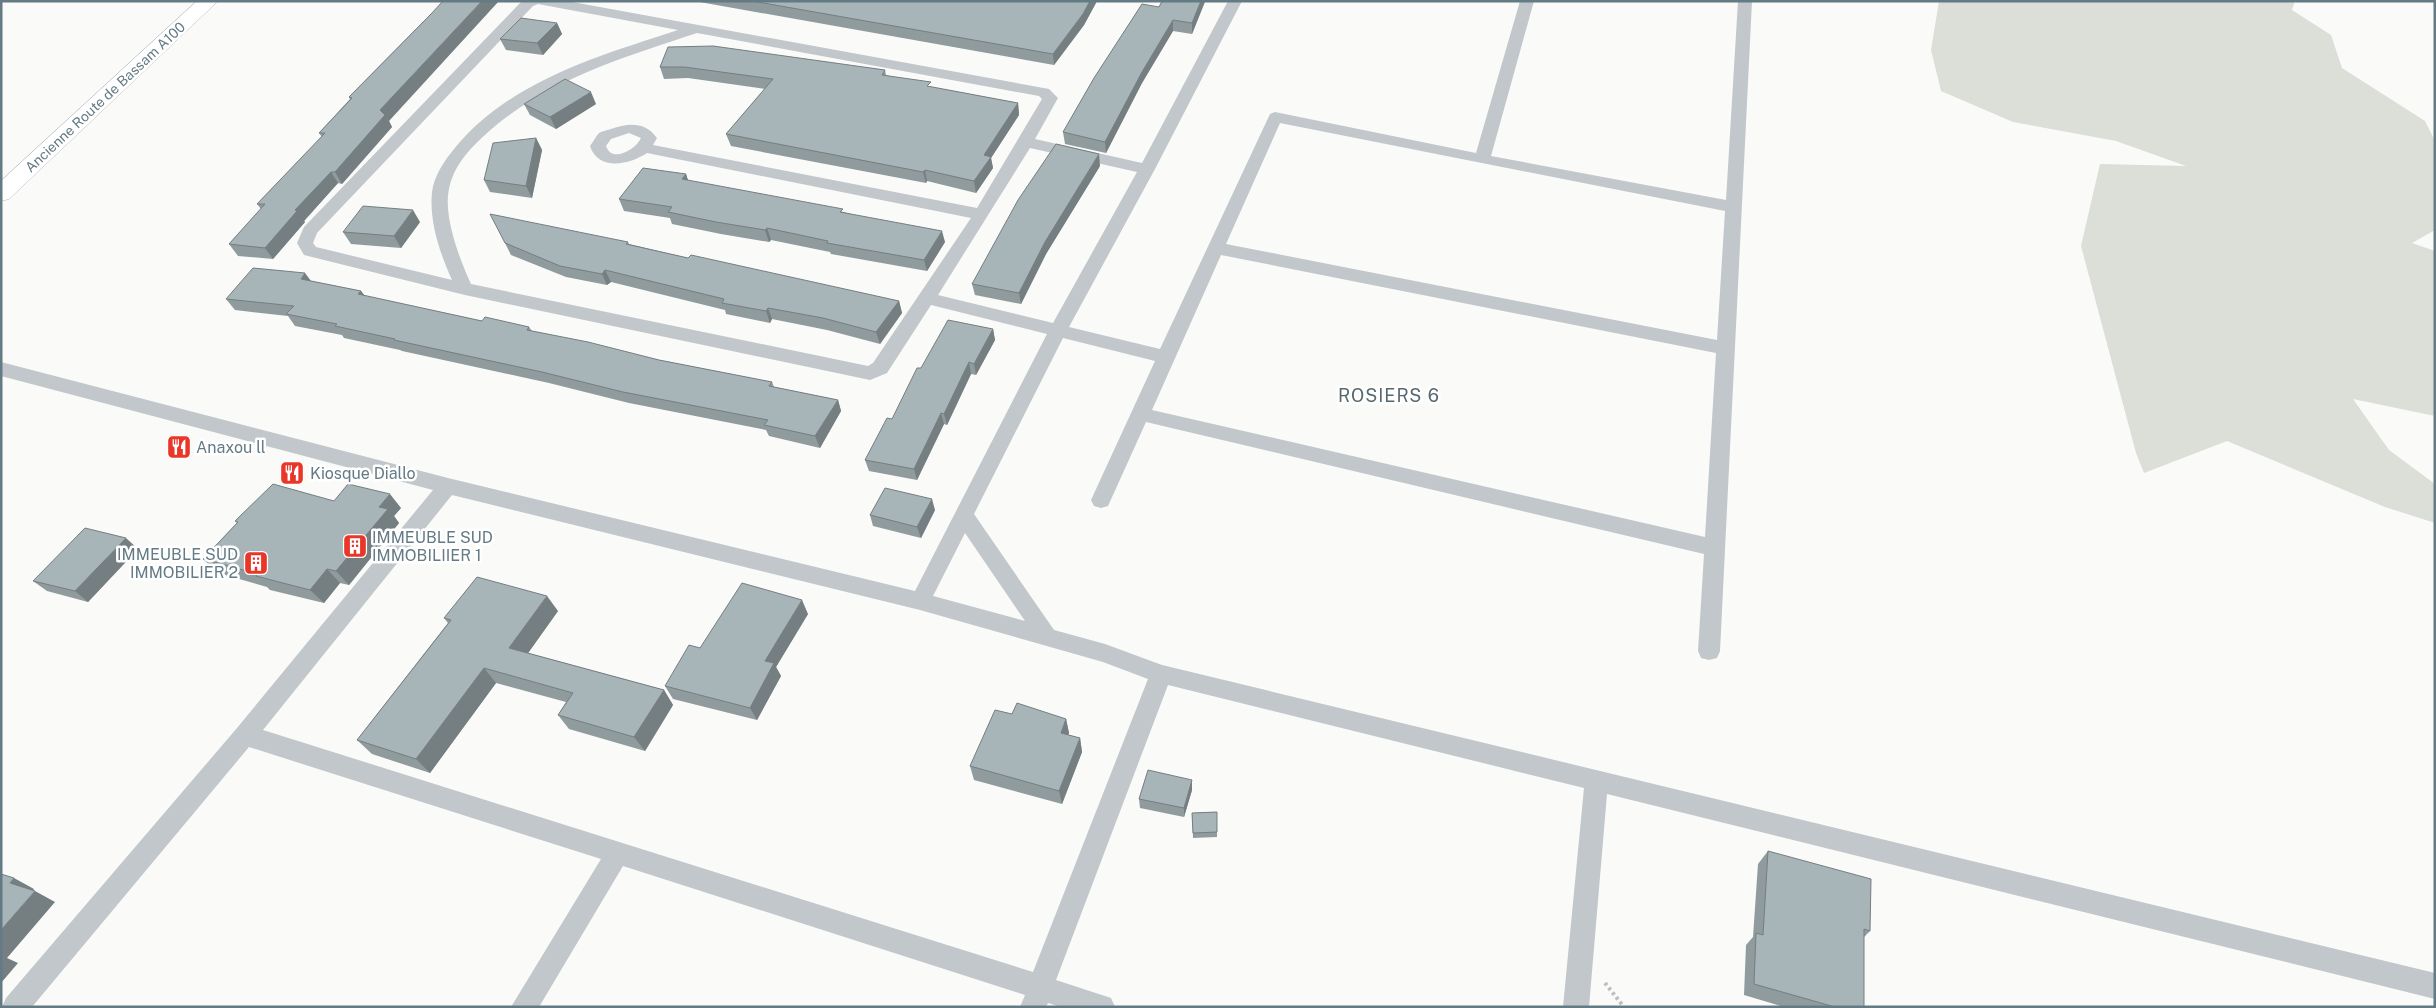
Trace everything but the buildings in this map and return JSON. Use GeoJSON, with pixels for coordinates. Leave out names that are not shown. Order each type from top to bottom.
{"type":"FeatureCollection","features":[{"type":"Feature","properties":{"kind":"main road","name":"Ancienne Route de Bassam A100"},"geometry":{"type":"LineString","coordinates":[[1,194],[209,1]]}},
{"type":"Feature","properties":{"kind":"street"},"geometry":{"type":"LineString","coordinates":[[533,1],[528,3],[310,231],[305,243],[310,251],[465,289],[870,373],[880,368],[927,298],[1026,142],[1050,98],[1044,92],[542,1]]}},
{"type":"Feature","properties":{"kind":"street"},"geometry":{"type":"LineString","coordinates":[[920,601],[1058,330],[1147,169],[1235,1]]}},
{"type":"Feature","properties":{"kind":"street"},"geometry":{"type":"LineString","coordinates":[[1482,159],[1527,1]]}},
{"type":"Feature","properties":{"kind":"street"},"geometry":{"type":"LineString","coordinates":[[1709,651],[1745,1]]}},
{"type":"Feature","properties":{"kind":"street"},"geometry":{"type":"LineString","coordinates":[[465,289],[449,256],[442,227],[440,188],[454,157],[487,124],[514,101],[545,84],[586,66],[698,29]]}},
{"type":"Feature","properties":{"kind":"street"},"geometry":{"type":"LineString","coordinates":[[1101,500],[1274,116],[1482,159],[1734,207]]}},
{"type":"Feature","properties":{"kind":"street"},"geometry":{"type":"LineString","coordinates":[[1026,142],[1147,169]]}},
{"type":"Feature","properties":{"kind":"street"},"geometry":{"type":"LineString","coordinates":[[644,148],[979,214]]}},
{"type":"Feature","properties":{"kind":"street"},"geometry":{"type":"LineString","coordinates":[[1215,248],[1726,348]]}},
{"type":"Feature","properties":{"kind":"street"},"geometry":{"type":"LineString","coordinates":[[927,298],[1166,357]]}},
{"type":"Feature","properties":{"kind":"street"},"geometry":{"type":"LineString","coordinates":[[1,368],[448,486],[920,601],[1105,653],[1161,674],[1984,874],[2435,986]]}},
{"type":"Feature","properties":{"kind":"street"},"geometry":{"type":"LineString","coordinates":[[1140,414],[1715,548]]}},
{"type":"Feature","properties":{"kind":"street"},"geometry":{"type":"LineString","coordinates":[[15,1007],[245,735],[448,486]]}},
{"type":"Feature","properties":{"kind":"street"},"geometry":{"type":"LineString","coordinates":[[964,515],[1048,638]]}},
{"type":"Feature","properties":{"kind":"street"},"geometry":{"type":"LineString","coordinates":[[1037,997],[1161,674]]}},
{"type":"Feature","properties":{"kind":"street"},"geometry":{"type":"LineString","coordinates":[[245,735],[618,853],[1037,997],[1102,1007]]}},
{"type":"Feature","properties":{"kind":"street"},"geometry":{"type":"LineString","coordinates":[[1576,1007],[1596,781]]}},
{"type":"Feature","properties":{"kind":"street"},"geometry":{"type":"LineString","coordinates":[[524,1007],[618,853]]}},
{"type":"Feature","properties":{"kind":"shaded area"},"geometry":{"type":"Polygon","coordinates":[[[1939,1],[2295,1],[2292,10],[2331,35],[2342,68],[2425,121],[2435,141],[2435,230],[2412,243],[2435,251],[2435,416],[2353,399],[2389,450],[2435,484],[2435,523],[2385,507],[2227,441],[2144,473],[2136,453],[2081,246],[2100,164],[2186,166],[2116,141],[2013,122],[1941,91],[1931,50],[1939,1]]]}},
{"type":"Feature","properties":{"kind":"place","name":"Anaxou ll"},"geometry":{"type":"Point","coordinates":[179,447]}},
{"type":"Feature","properties":{"kind":"place","name":"Kiosque Diallo"},"geometry":{"type":"Point","coordinates":[292,473]}},
{"type":"Feature","properties":{"kind":"place","name":"IMMEUBLE SUD IMMOBILIIER 1"},"geometry":{"type":"Point","coordinates":[355,546]}},
{"type":"Feature","properties":{"kind":"place","name":"IMMEUBLE SUD IMMOBILIER 2"},"geometry":{"type":"Point","coordinates":[256,563]}},
{"type":"Feature","properties":{"kind":"district","name":"ROSIERS 6"},"geometry":{"type":"Point","coordinates":[1389,396]}}]}
